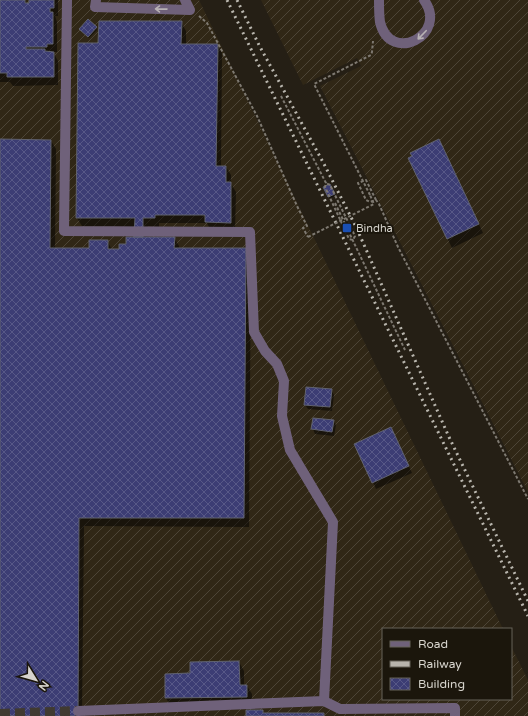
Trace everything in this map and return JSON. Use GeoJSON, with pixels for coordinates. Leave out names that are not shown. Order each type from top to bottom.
{"type":"FeatureCollection","features":[{"type":"Feature","properties":{"kind":"street"},"geometry":{"type":"LineString","coordinates":[[67,0],[64,231],[250,232],[254,332],[265,351],[277,364],[284,381],[282,416],[290,450],[333,522],[324,701]]}},
{"type":"Feature","properties":{"kind":"street"},"geometry":{"type":"LineString","coordinates":[[96,0],[95,7],[190,10],[185,0]]}},
{"type":"Feature","properties":{"kind":"street"},"geometry":{"type":"LineString","coordinates":[[379,0],[380,22],[384,30],[394,41],[400,44],[405,44],[416,41],[427,29],[430,21],[430,14],[428,5],[424,0]]}},
{"type":"Feature","properties":{"kind":"street"},"geometry":{"type":"LineString","coordinates":[[78,711],[324,701],[340,709],[455,708],[455,716]]}},
{"type":"Feature","properties":{"kind":"path"},"geometry":{"type":"LineString","coordinates":[[190,10],[207,23],[257,116],[307,226],[303,228],[308,237],[374,204],[314,84],[371,55],[373,41]]}},
{"type":"Feature","properties":{"kind":"path"},"geometry":{"type":"LineString","coordinates":[[281,96],[326,183],[330,185],[355,236],[353,240]]}},
{"type":"Feature","properties":{"kind":"path"},"geometry":{"type":"LineString","coordinates":[[363,180],[358,183],[366,200],[370,202],[376,200]]}},
{"type":"Feature","properties":{"kind":"path"},"geometry":{"type":"LineString","coordinates":[[363,180],[366,180],[379,204],[401,254],[528,499]]}},
{"type":"Feature","properties":{"kind":"path"},"geometry":{"type":"LineString","coordinates":[[326,183],[325,188],[349,239],[353,240]]}},
{"type":"Feature","properties":{"kind":"path"},"geometry":{"type":"LineString","coordinates":[[336,199],[335,203],[405,350]]}},
{"type":"Feature","properties":{"kind":"shaded area"},"geometry":{"type":"Polygon","coordinates":[[[0,0],[199,0],[503,628],[382,628],[382,700],[512,700],[512,648],[528,680],[528,716],[0,716],[0,0]]]}},
{"type":"Feature","properties":{"kind":"shaded area"},"geometry":{"type":"Polygon","coordinates":[[[261,0],[528,0],[528,492],[320,86],[361,66],[357,58],[303,85],[261,0]]]}},
{"type":"Feature","properties":{"kind":"building"},"geometry":{"type":"Polygon","coordinates":[[[0,0],[25,0],[25,3],[29,3],[29,0],[54,0],[54,8],[50,8],[50,12],[53,12],[53,44],[47,44],[47,47],[26,47],[26,49],[45,49],[45,51],[54,52],[54,77],[7,77],[7,73],[0,73],[0,0]]]}},
{"type":"Feature","properties":{"kind":"building"},"geometry":{"type":"Polygon","coordinates":[[[88,19],[97,27],[88,37],[79,29],[88,19]]]}},
{"type":"Feature","properties":{"kind":"building"},"geometry":{"type":"Polygon","coordinates":[[[99,21],[182,21],[181,44],[218,44],[216,166],[226,166],[226,182],[231,182],[231,223],[205,222],[205,215],[155,215],[155,218],[143,218],[143,237],[134,237],[135,218],[76,218],[78,43],[98,43],[99,21]]]}},
{"type":"Feature","properties":{"kind":"building"},"geometry":{"type":"Polygon","coordinates":[[[0,139],[51,140],[50,248],[89,248],[89,240],[108,240],[108,249],[119,249],[119,244],[126,244],[126,237],[175,237],[174,248],[246,248],[244,518],[79,518],[78,716],[0,716],[0,139]]]}},
{"type":"Feature","properties":{"kind":"building"},"geometry":{"type":"Polygon","coordinates":[[[439,139],[479,224],[447,239],[408,158],[412,156],[410,153],[439,139]]]}},
{"type":"Feature","properties":{"kind":"building"},"geometry":{"type":"Polygon","coordinates":[[[330,184],[335,194],[328,197],[323,187],[330,184]]]}},
{"type":"Feature","properties":{"kind":"building"},"geometry":{"type":"Polygon","coordinates":[[[306,387],[332,389],[330,407],[304,405],[306,387]]]}},
{"type":"Feature","properties":{"kind":"building"},"geometry":{"type":"Polygon","coordinates":[[[313,418],[334,420],[332,432],[311,429],[313,418]]]}},
{"type":"Feature","properties":{"kind":"building"},"geometry":{"type":"Polygon","coordinates":[[[391,427],[409,466],[372,483],[354,444],[391,427]]]}},
{"type":"Feature","properties":{"kind":"building"},"geometry":{"type":"Polygon","coordinates":[[[239,661],[240,685],[247,685],[247,697],[165,698],[165,674],[190,673],[190,662],[239,661]]]}},
{"type":"Feature","properties":{"kind":"building"},"geometry":{"type":"Polygon","coordinates":[[[246,710],[263,710],[263,713],[324,713],[324,716],[246,716],[246,710]]]}},
{"type":"Feature","properties":{"kind":"tunnel"},"geometry":{"type":"LineString","coordinates":[[0,714],[78,711]]}},
{"type":"Feature","properties":{"kind":"railway"},"geometry":{"type":"LineString","coordinates":[[227,0],[528,616]]}},
{"type":"Feature","properties":{"kind":"railway"},"geometry":{"type":"LineString","coordinates":[[237,0],[259,45],[324,164],[357,229],[449,437],[528,601]]}},
{"type":"Feature","properties":{"kind":"place","name":"Bindha"},"geometry":{"type":"Point","coordinates":[347,228]}}]}
